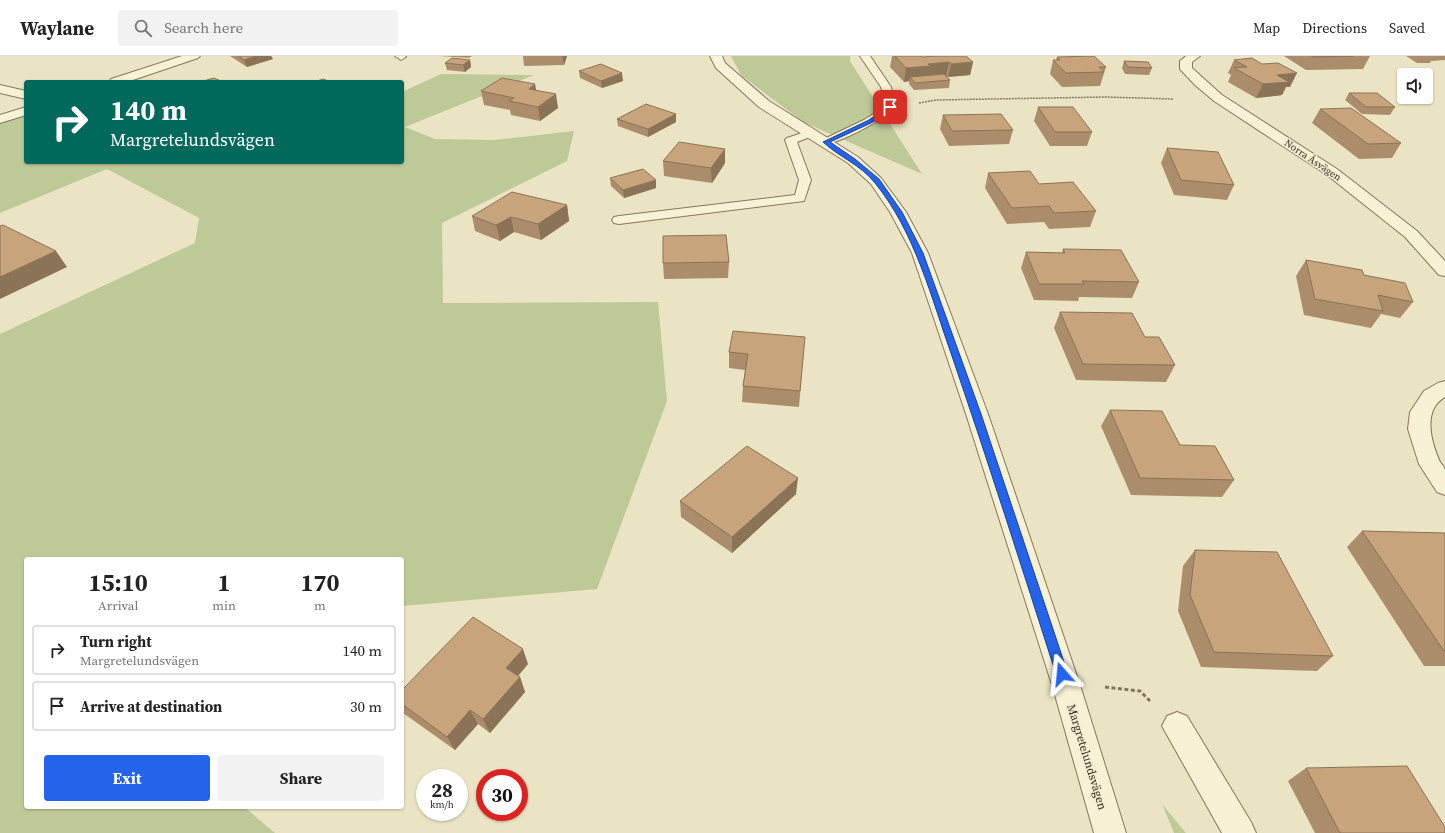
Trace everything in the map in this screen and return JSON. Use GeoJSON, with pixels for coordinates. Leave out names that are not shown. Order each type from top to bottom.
{"type":"FeatureCollection","features":[{"type":"Feature","properties":{"kind":"street"},"geometry":{"type":"LineString","coordinates":[[121,80],[194,56]]}},
{"type":"Feature","properties":{"kind":"street","name":"Margretelundsvägen"},"geometry":{"type":"LineString","coordinates":[[716,56],[720,65],[764,104],[853,160],[876,181],[898,212],[920,253],[976,414],[1062,673],[1110,833]]}},
{"type":"Feature","properties":{"kind":"street","name":"Norra Åsvägen"},"geometry":{"type":"LineString","coordinates":[[1194,56],[1186,61],[1186,69],[1199,82],[1218,98],[1332,172],[1411,234],[1445,271]]}},
{"type":"Feature","properties":{"kind":"street"},"geometry":{"type":"LineString","coordinates":[[0,89],[24,95]]}},
{"type":"Feature","properties":{"kind":"street"},"geometry":{"type":"LineString","coordinates":[[0,119],[24,112]]}},
{"type":"Feature","properties":{"kind":"street"},"geometry":{"type":"LineString","coordinates":[[1445,388],[1431,396],[1421,412],[1419,429],[1430,464],[1445,486]]}},
{"type":"Feature","properties":{"kind":"street"},"geometry":{"type":"LineString","coordinates":[[1177,726],[1240,833]]}},
{"type":"Feature","properties":{"kind":"lane"},"geometry":{"type":"LineString","coordinates":[[618,220],[800,198],[805,180],[791,140],[818,137],[871,121],[884,113],[890,107],[886,87],[865,56]]}},
{"type":"Feature","properties":{"kind":"path"},"geometry":{"type":"LineString","coordinates":[[890,107],[936,100],[1218,98]]}},
{"type":"Feature","properties":{"kind":"path"},"geometry":{"type":"LineString","coordinates":[[1101,686],[1140,691],[1177,726]]}},
{"type":"Feature","properties":{"kind":"green space"},"geometry":{"type":"Polygon","coordinates":[[[731,56],[850,56],[850,61],[922,174],[803,122],[741,75],[731,56]]]}},
{"type":"Feature","properties":{"kind":"green space"},"geometry":{"type":"Polygon","coordinates":[[[441,74],[534,75],[405,127],[435,139],[494,140],[574,131],[567,161],[442,223],[443,303],[658,302],[667,401],[597,589],[404,606],[404,557],[24,557],[24,809],[246,809],[275,833],[0,833],[0,334],[195,243],[199,218],[107,169],[0,213],[0,120],[24,113],[24,164],[404,164],[404,91],[441,74]]]}},
{"type":"Feature","properties":{"kind":"green space"},"geometry":{"type":"Polygon","coordinates":[[[1162,804],[1186,833],[1174,833],[1162,804]]]}},
{"type":"Feature","properties":{"kind":"building"},"geometry":{"type":"Polygon","coordinates":[[[238,56],[257,56],[244,60],[238,56]]]}},
{"type":"Feature","properties":{"kind":"building"},"geometry":{"type":"Polygon","coordinates":[[[895,56],[966,56],[973,62],[951,64],[949,62],[928,64],[930,66],[906,68],[895,56]]]}},
{"type":"Feature","properties":{"kind":"building"},"geometry":{"type":"Polygon","coordinates":[[[1094,56],[1106,67],[1099,67],[1104,72],[1066,73],[1053,60],[1060,60],[1057,57],[1094,56]]]}},
{"type":"Feature","properties":{"kind":"building"},"geometry":{"type":"Polygon","coordinates":[[[1311,56],[1354,56],[1312,57],[1311,56]]]}},
{"type":"Feature","properties":{"kind":"building"},"geometry":{"type":"Polygon","coordinates":[[[452,58],[470,60],[463,65],[445,63],[452,58]]]}},
{"type":"Feature","properties":{"kind":"building"},"geometry":{"type":"Polygon","coordinates":[[[1252,58],[1262,64],[1278,63],[1297,73],[1277,75],[1289,82],[1263,84],[1234,68],[1247,67],[1234,60],[1252,58]]]}},
{"type":"Feature","properties":{"kind":"building"},"geometry":{"type":"Polygon","coordinates":[[[1124,61],[1148,62],[1152,68],[1128,67],[1124,61]]]}},
{"type":"Feature","properties":{"kind":"building"},"geometry":{"type":"Polygon","coordinates":[[[601,64],[622,73],[601,81],[579,71],[601,64]]]}},
{"type":"Feature","properties":{"kind":"building"},"geometry":{"type":"Polygon","coordinates":[[[944,74],[950,80],[915,83],[910,77],[944,74]]]}},
{"type":"Feature","properties":{"kind":"building"},"geometry":{"type":"Polygon","coordinates":[[[214,78],[218,80],[207,80],[214,78]]]}},
{"type":"Feature","properties":{"kind":"building"},"geometry":{"type":"Polygon","coordinates":[[[502,78],[535,84],[529,89],[556,94],[538,107],[509,101],[514,98],[481,91],[502,78]]]}},
{"type":"Feature","properties":{"kind":"building"},"geometry":{"type":"Polygon","coordinates":[[[1349,93],[1377,93],[1395,107],[1366,107],[1349,93]]]}},
{"type":"Feature","properties":{"kind":"building"},"geometry":{"type":"Polygon","coordinates":[[[646,104],[676,114],[648,129],[617,119],[646,104]]]}},
{"type":"Feature","properties":{"kind":"building"},"geometry":{"type":"Polygon","coordinates":[[[1038,107],[1073,107],[1092,132],[1055,132],[1038,107]]]}},
{"type":"Feature","properties":{"kind":"building"},"geometry":{"type":"Polygon","coordinates":[[[1351,108],[1401,143],[1368,144],[1320,109],[1351,108]]]}},
{"type":"Feature","properties":{"kind":"building"},"geometry":{"type":"Polygon","coordinates":[[[1001,114],[1013,130],[952,131],[943,115],[1001,114]]]}},
{"type":"Feature","properties":{"kind":"building"},"geometry":{"type":"Polygon","coordinates":[[[679,142],[725,149],[711,168],[663,161],[679,142]]]}},
{"type":"Feature","properties":{"kind":"building"},"geometry":{"type":"Polygon","coordinates":[[[1167,148],[1218,152],[1234,185],[1181,180],[1167,148]]]}},
{"type":"Feature","properties":{"kind":"building"},"geometry":{"type":"Polygon","coordinates":[[[643,169],[656,180],[623,190],[610,178],[643,169]]]}},
{"type":"Feature","properties":{"kind":"building"},"geometry":{"type":"Polygon","coordinates":[[[1030,171],[1039,184],[1073,182],[1096,211],[1054,213],[1049,206],[1012,208],[988,173],[1030,171]]]}},
{"type":"Feature","properties":{"kind":"building"},"geometry":{"type":"Polygon","coordinates":[[[512,192],[567,205],[538,224],[511,217],[496,225],[472,216],[512,192]]]}},
{"type":"Feature","properties":{"kind":"building"},"geometry":{"type":"Polygon","coordinates":[[[3,225],[56,251],[0,277],[0,226],[3,225]]]}},
{"type":"Feature","properties":{"kind":"building"},"geometry":{"type":"Polygon","coordinates":[[[726,235],[729,262],[663,263],[663,236],[726,235]]]}},
{"type":"Feature","properties":{"kind":"building"},"geometry":{"type":"Polygon","coordinates":[[[1063,249],[1121,250],[1139,282],[1082,281],[1084,284],[1039,284],[1026,252],[1065,253],[1063,249]]]}},
{"type":"Feature","properties":{"kind":"building"},"geometry":{"type":"Polygon","coordinates":[[[1306,260],[1362,270],[1364,275],[1405,283],[1413,302],[1378,295],[1383,311],[1315,299],[1306,260]]]}},
{"type":"Feature","properties":{"kind":"building"},"geometry":{"type":"Polygon","coordinates":[[[1060,312],[1132,313],[1145,337],[1159,337],[1175,365],[1083,364],[1060,312]]]}},
{"type":"Feature","properties":{"kind":"building"},"geometry":{"type":"Polygon","coordinates":[[[733,331],[805,337],[800,391],[743,386],[748,354],[729,352],[733,331]]]}},
{"type":"Feature","properties":{"kind":"building"},"geometry":{"type":"Polygon","coordinates":[[[1110,410],[1162,411],[1180,445],[1215,446],[1234,480],[1140,478],[1110,410]]]}},
{"type":"Feature","properties":{"kind":"building"},"geometry":{"type":"Polygon","coordinates":[[[747,446],[798,478],[732,537],[680,501],[747,446]]]}},
{"type":"Feature","properties":{"kind":"building"},"geometry":{"type":"Polygon","coordinates":[[[1362,531],[1445,533],[1445,651],[1444,651],[1362,531]]]}},
{"type":"Feature","properties":{"kind":"building"},"geometry":{"type":"Polygon","coordinates":[[[1195,550],[1277,552],[1333,656],[1214,652],[1190,595],[1195,550]]]}},
{"type":"Feature","properties":{"kind":"building"},"geometry":{"type":"Polygon","coordinates":[[[473,617],[523,649],[506,668],[520,677],[483,719],[470,710],[447,737],[404,705],[404,688],[473,617]]]}},
{"type":"Feature","properties":{"kind":"building"},"geometry":{"type":"Polygon","coordinates":[[[1407,766],[1445,827],[1445,833],[1340,833],[1306,768],[1407,766]]]}},
{"type":"Feature","properties":{"kind":"route"},"geometry":{"type":"LineString","coordinates":[[890,107],[884,113],[871,121],[826,142],[853,160],[876,181],[898,212],[920,253],[976,414],[1062,674]]}}]}
